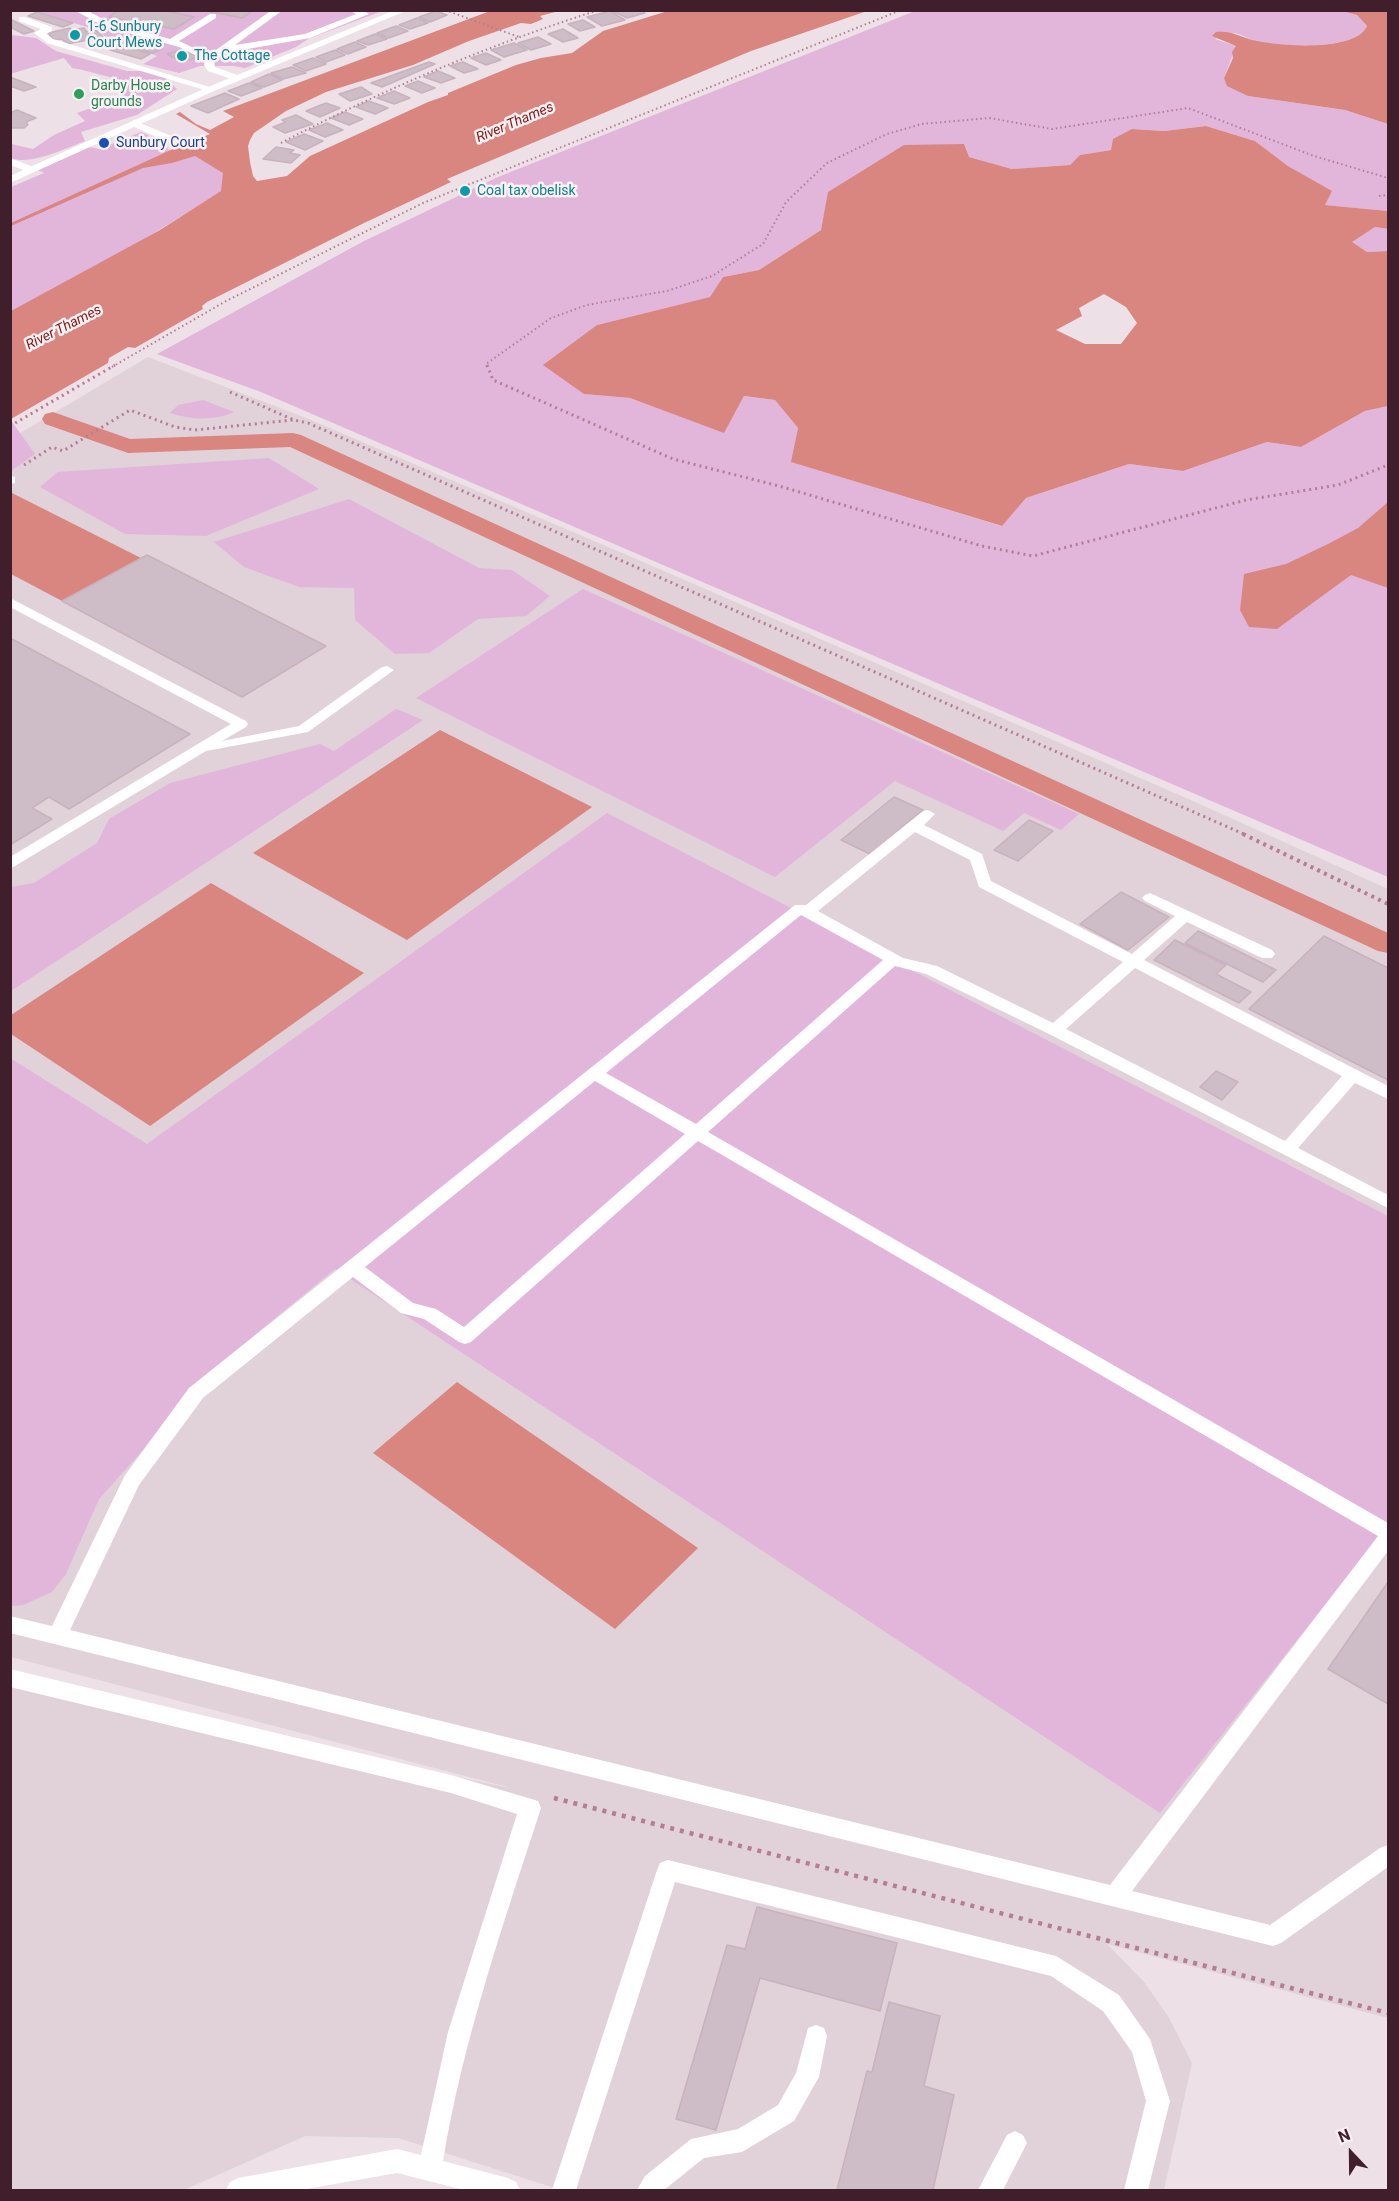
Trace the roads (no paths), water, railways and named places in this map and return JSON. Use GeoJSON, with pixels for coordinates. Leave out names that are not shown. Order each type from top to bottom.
{"type":"FeatureCollection","features":[{"type":"Feature","properties":{"kind":"street"},"geometry":{"type":"LineString","coordinates":[[78,10],[106,24],[171,42],[210,59]]}},
{"type":"Feature","properties":{"kind":"street"},"geometry":{"type":"LineString","coordinates":[[237,78],[211,69],[210,59],[225,50],[269,14],[279,10]]}},
{"type":"Feature","properties":{"kind":"street"},"geometry":{"type":"LineString","coordinates":[[354,10],[368,12]]}},
{"type":"Feature","properties":{"kind":"street"},"geometry":{"type":"LineString","coordinates":[[10,180],[211,89],[404,10]]}},
{"type":"Feature","properties":{"kind":"street"},"geometry":{"type":"LineString","coordinates":[[225,50],[307,36],[368,12]]}},
{"type":"Feature","properties":{"kind":"street"},"geometry":{"type":"LineString","coordinates":[[171,42],[213,16]]}},
{"type":"Feature","properties":{"kind":"street"},"geometry":{"type":"LineString","coordinates":[[21,20],[49,29],[39,33],[50,41],[211,89]]}},
{"type":"Feature","properties":{"kind":"street"},"geometry":{"type":"LineString","coordinates":[[75,50],[100,44]]}},
{"type":"Feature","properties":{"kind":"street"},"geometry":{"type":"LineString","coordinates":[[135,124],[170,139]]}},
{"type":"Feature","properties":{"kind":"street"},"geometry":{"type":"LineString","coordinates":[[10,161],[32,170]]}},
{"type":"Feature","properties":{"kind":"street"},"geometry":{"type":"LineString","coordinates":[[10,602],[241,724],[10,864]]}},
{"type":"Feature","properties":{"kind":"street"},"geometry":{"type":"LineString","coordinates":[[197,750],[303,729],[387,670]]}},
{"type":"Feature","properties":{"kind":"street"},"geometry":{"type":"LineString","coordinates":[[807,912],[928,814]]}},
{"type":"Feature","properties":{"kind":"street"},"geometry":{"type":"LineString","coordinates":[[915,826],[977,857],[984,884],[1068,926],[1131,962],[1389,1093]]}},
{"type":"Feature","properties":{"kind":"street"},"geometry":{"type":"LineString","coordinates":[[1150,898],[1267,954]]}},
{"type":"Feature","properties":{"kind":"street"},"geometry":{"type":"LineString","coordinates":[[57,1637],[132,1480],[196,1393],[800,908],[894,959],[931,970],[1055,1030],[1389,1202]]}},
{"type":"Feature","properties":{"kind":"street"},"geometry":{"type":"LineString","coordinates":[[1055,1030],[1186,915]]}},
{"type":"Feature","properties":{"kind":"street"},"geometry":{"type":"LineString","coordinates":[[354,1268],[407,1308],[430,1314],[465,1337],[894,959]]}},
{"type":"Feature","properties":{"kind":"street"},"geometry":{"type":"LineString","coordinates":[[595,1074],[1389,1532]]}},
{"type":"Feature","properties":{"kind":"street"},"geometry":{"type":"LineString","coordinates":[[1287,1150],[1353,1075]]}},
{"type":"Feature","properties":{"kind":"street"},"geometry":{"type":"LineString","coordinates":[[1114,1897],[1389,1537]]}},
{"type":"Feature","properties":{"kind":"street"},"geometry":{"type":"LineString","coordinates":[[10,1624],[1273,1936],[1389,1855]]}},
{"type":"Feature","properties":{"kind":"street"},"geometry":{"type":"LineString","coordinates":[[10,1678],[451,1784],[530,1808],[482,1958],[437,2115],[430,2170]]}},
{"type":"Feature","properties":{"kind":"street"},"geometry":{"type":"LineString","coordinates":[[564,2190],[668,1870],[1056,1967],[1111,2003],[1142,2047],[1158,2101],[1136,2190]]}},
{"type":"Feature","properties":{"kind":"street"},"geometry":{"type":"LineString","coordinates":[[650,2190],[653,2184],[699,2147],[742,2140],[786,2113],[807,2077],[816,2036]]}},
{"type":"Feature","properties":{"kind":"street"},"geometry":{"type":"LineString","coordinates":[[990,2190],[1015,2142]]}},
{"type":"Feature","properties":{"kind":"street"},"geometry":{"type":"LineString","coordinates":[[238,2190],[397,2161],[508,2190]]}},
{"type":"Feature","properties":{"kind":"water","name":"River Thames"},"geometry":{"type":"Polygon","coordinates":[[[671,10],[867,11],[751,51],[447,179],[451,182],[207,302],[202,306],[203,309],[135,348],[128,347],[109,358],[108,363],[11,419],[11,311],[160,230],[221,191],[223,173],[195,156],[143,168],[11,226],[11,223],[210,134],[176,114],[180,112],[196,124],[210,130],[234,117],[223,111],[490,11],[559,11],[540,16],[543,19],[531,24],[521,23],[469,41],[413,65],[326,92],[286,111],[254,133],[248,146],[253,176],[257,181],[287,176],[310,156],[448,95],[448,93],[516,65],[572,53],[603,31],[671,10]]]}},
{"type":"Feature","properties":{"kind":"water"},"geometry":{"type":"Polygon","coordinates":[[[1342,11],[1388,11],[1388,124],[1345,110],[1248,96],[1227,86],[1224,78],[1236,46],[1212,36],[1216,32],[1227,32],[1257,41],[1283,44],[1333,43],[1348,40],[1360,34],[1367,26],[1357,15],[1342,11]]]}},
{"type":"Feature","properties":{"kind":"water"},"geometry":{"type":"Polygon","coordinates":[[[1206,126],[1255,141],[1288,166],[1332,191],[1325,205],[1388,211],[1388,229],[1375,227],[1352,242],[1367,252],[1388,251],[1388,406],[1365,411],[1301,447],[1267,442],[1183,471],[1129,464],[1026,498],[1002,526],[791,462],[798,428],[775,400],[744,396],[724,433],[630,398],[584,394],[543,365],[597,325],[710,297],[723,277],[759,270],[821,230],[828,192],[904,145],[964,144],[969,157],[1012,169],[1070,165],[1080,155],[1111,150],[1113,139],[1132,129],[1164,131],[1206,126]],[[1104,294],[1079,308],[1082,316],[1056,330],[1085,344],[1121,344],[1137,323],[1126,307],[1104,294]]]}},
{"type":"Feature","properties":{"kind":"water"},"geometry":{"type":"Polygon","coordinates":[[[10,493],[141,558],[62,601],[11,574],[10,493]]]}},
{"type":"Feature","properties":{"kind":"water"},"geometry":{"type":"Polygon","coordinates":[[[1388,502],[1388,588],[1351,575],[1277,629],[1249,627],[1240,610],[1244,574],[1286,564],[1328,544],[1358,528],[1388,502]]]}},
{"type":"Feature","properties":{"kind":"water"},"geometry":{"type":"Polygon","coordinates":[[[440,730],[592,807],[407,940],[253,853],[440,730]]]}},
{"type":"Feature","properties":{"kind":"water"},"geometry":{"type":"Polygon","coordinates":[[[211,883],[364,973],[150,1126],[11,1034],[11,1015],[211,883]]]}},
{"type":"Feature","properties":{"kind":"water"},"geometry":{"type":"Polygon","coordinates":[[[457,1382],[698,1548],[615,1629],[373,1453],[457,1382]]]}},
{"type":"Feature","properties":{"kind":"waterway"},"geometry":{"type":"LineString","coordinates":[[53,419],[128,446],[293,440],[1388,944]]}},
{"type":"Feature","properties":{"kind":"place","name":"1-6 Sunbury Court Mews"},"geometry":{"type":"Point","coordinates":[75,35]}},
{"type":"Feature","properties":{"kind":"place","name":"The Cottage"},"geometry":{"type":"Point","coordinates":[182,56]}},
{"type":"Feature","properties":{"kind":"place","name":"Darby House grounds"},"geometry":{"type":"Point","coordinates":[79,94]}},
{"type":"Feature","properties":{"kind":"place","name":"Sunbury Court"},"geometry":{"type":"Point","coordinates":[104,143]}},
{"type":"Feature","properties":{"kind":"place","name":"Coal tax obelisk"},"geometry":{"type":"Point","coordinates":[465,191]}}]}
